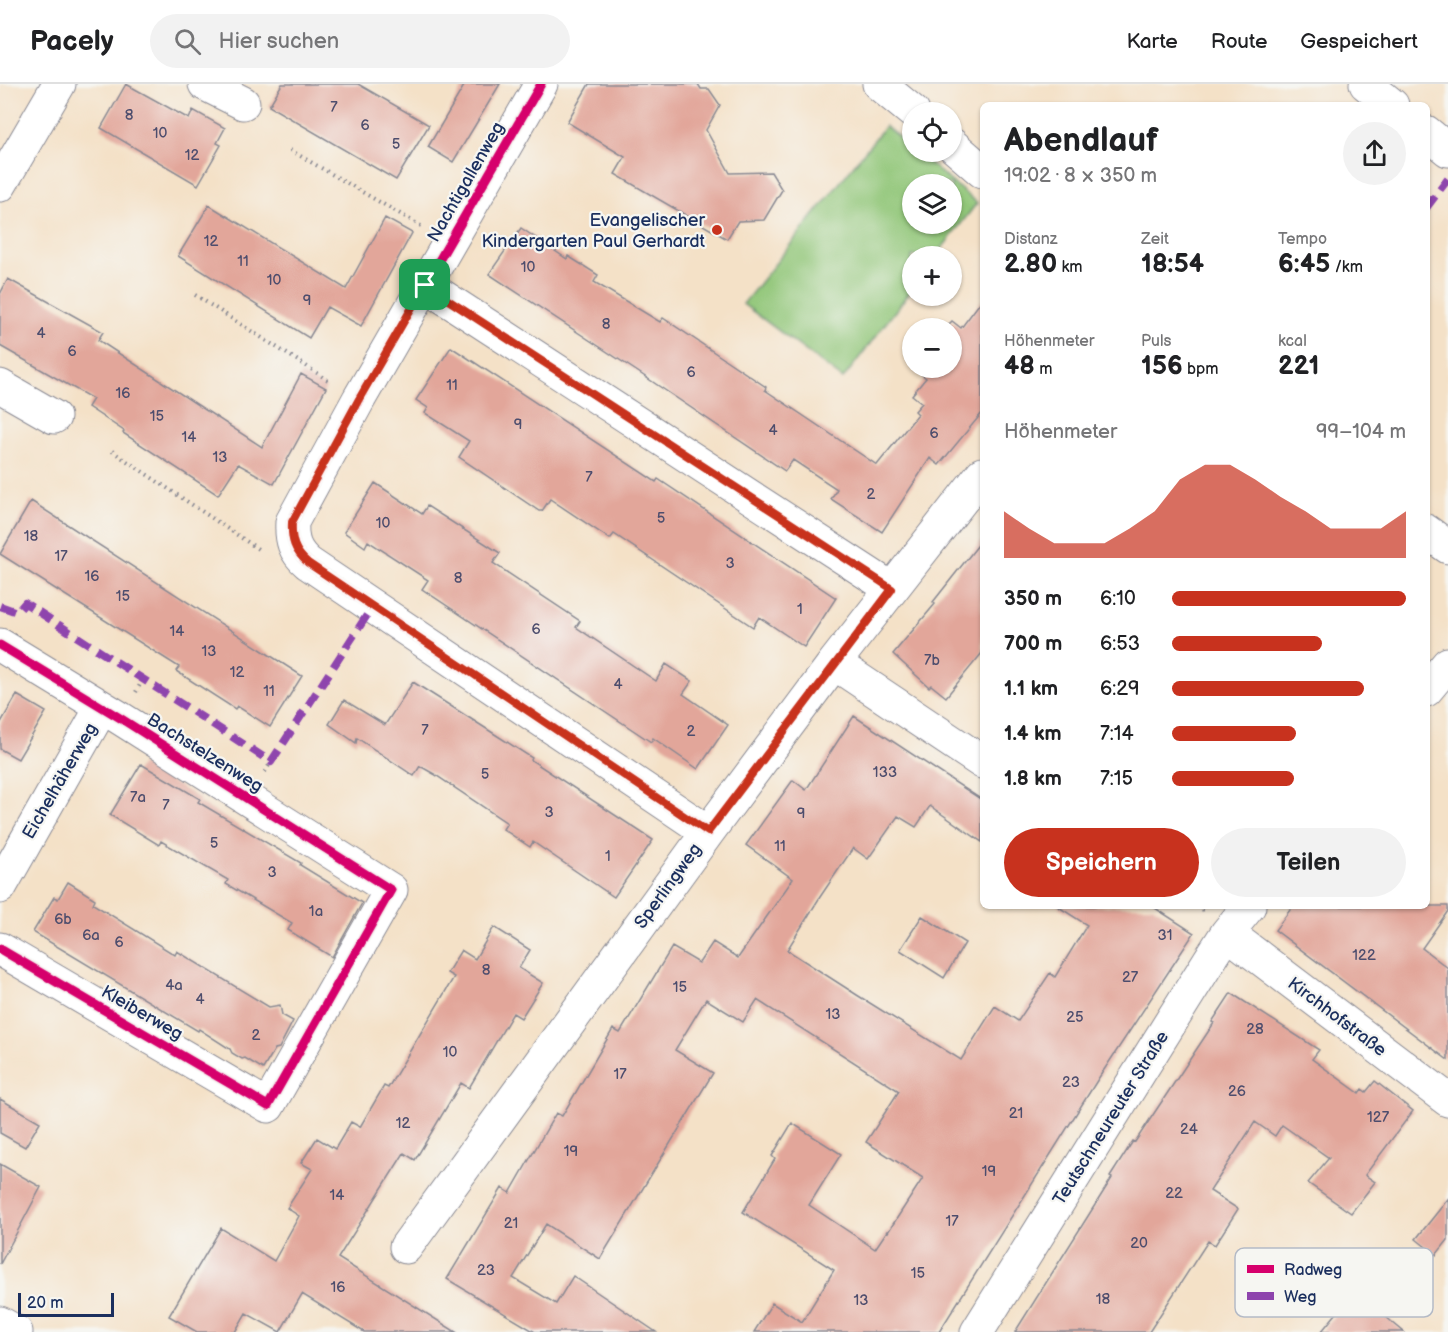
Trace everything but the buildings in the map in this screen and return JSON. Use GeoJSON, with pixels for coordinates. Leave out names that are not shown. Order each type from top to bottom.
{"type":"FeatureCollection","features":[{"type":"Feature","properties":{"kind":"street"},"geometry":{"type":"LineString","coordinates":[[0,185],[59,84]]}},
{"type":"Feature","properties":{"kind":"street"},"geometry":{"type":"LineString","coordinates":[[205,84],[243,104]]}},
{"type":"Feature","properties":{"kind":"street","name":"Nachtigallenweg"},"geometry":{"type":"LineString","coordinates":[[295,550],[291,537],[292,522],[359,399],[541,84]]}},
{"type":"Feature","properties":{"kind":"street"},"geometry":{"type":"LineString","coordinates":[[879,84],[902,103]]}},
{"type":"Feature","properties":{"kind":"street"},"geometry":{"type":"LineString","coordinates":[[1366,84],[1388,102]]}},
{"type":"Feature","properties":{"kind":"street"},"geometry":{"type":"LineString","coordinates":[[1430,135],[1448,150]]}},
{"type":"Feature","properties":{"kind":"street"},"geometry":{"type":"LineString","coordinates":[[962,154],[980,169]]}},
{"type":"Feature","properties":{"kind":"street"},"geometry":{"type":"LineString","coordinates":[[425,285],[892,589]]}},
{"type":"Feature","properties":{"kind":"street"},"geometry":{"type":"LineString","coordinates":[[0,386],[54,417]]}},
{"type":"Feature","properties":{"kind":"street","name":"Sperlingweg"},"geometry":{"type":"LineString","coordinates":[[406,1247],[708,832],[834,663],[980,477]]}},
{"type":"Feature","properties":{"kind":"street"},"geometry":{"type":"LineString","coordinates":[[1430,534],[1448,547]]}},
{"type":"Feature","properties":{"kind":"street"},"geometry":{"type":"LineString","coordinates":[[295,550],[308,563],[708,832]]}},
{"type":"Feature","properties":{"kind":"street","name":"Bachstelzenweg"},"geometry":{"type":"LineString","coordinates":[[0,645],[391,890],[268,1106]]}},
{"type":"Feature","properties":{"kind":"street"},"geometry":{"type":"LineString","coordinates":[[834,663],[980,761]]}},
{"type":"Feature","properties":{"kind":"street"},"geometry":{"type":"LineString","coordinates":[[1430,685],[1448,664]]}},
{"type":"Feature","properties":{"kind":"street","name":"Eichelhäherweg"},"geometry":{"type":"LineString","coordinates":[[0,886],[102,707]]}},
{"type":"Feature","properties":{"kind":"street","name":"Teutschneureuter Straße"},"geometry":{"type":"LineString","coordinates":[[977,1332],[1227,933],[1247,909]]}},
{"type":"Feature","properties":{"kind":"street","name":"Kirchhofstraße"},"geometry":{"type":"LineString","coordinates":[[1227,933],[1448,1100]]}},
{"type":"Feature","properties":{"kind":"street","name":"Kleiberweg"},"geometry":{"type":"LineString","coordinates":[[0,949],[268,1106]]}},
{"type":"Feature","properties":{"kind":"street"},"geometry":{"type":"LineString","coordinates":[[0,1323],[16,1332]]}},
{"type":"Feature","properties":{"kind":"path"},"geometry":{"type":"LineString","coordinates":[[290,150],[450,242]]}},
{"type":"Feature","properties":{"kind":"path"},"geometry":{"type":"LineString","coordinates":[[195,295],[359,399]]}},
{"type":"Feature","properties":{"kind":"path"},"geometry":{"type":"LineString","coordinates":[[112,451],[262,551],[295,550]]}},
{"type":"Feature","properties":{"kind":"green space"},"geometry":{"type":"Polygon","coordinates":[[[885,126],[902,140],[902,162],[928,162],[942,174],[902,174],[902,234],[953,234],[944,246],[902,246],[902,302],[843,379],[743,304],[885,126]]]}},
{"type":"Feature","properties":{"kind":"green space"},"geometry":{"type":"Polygon","coordinates":[[[962,190],[977,203],[962,222],[962,190]]]}},
{"type":"Feature","properties":{"kind":"marked path"},"geometry":{"type":"LineString","coordinates":[[1430,203],[1448,179]]}},
{"type":"Feature","properties":{"kind":"marked path"},"geometry":{"type":"LineString","coordinates":[[0,606],[17,612],[25,603],[271,762],[373,606]]}},
{"type":"Feature","properties":{"kind":"cycle path"},"geometry":{"type":"LineString","coordinates":[[541,84],[359,399],[292,522],[293,540],[299,554],[308,563],[708,832]]}},
{"type":"Feature","properties":{"kind":"cycle path"},"geometry":{"type":"LineString","coordinates":[[0,645],[120,718],[391,890],[268,1106],[0,949]]}},
{"type":"Feature","properties":{"kind":"place","name":"Evangelischer Kindergarten Paul Gerhardt"},"geometry":{"type":"Point","coordinates":[717,230]}},
{"type":"Feature","properties":{"kind":"route"},"geometry":{"type":"LineString","coordinates":[[425,285],[892,589],[708,832],[308,563],[295,550],[291,537],[292,522],[425,285]]}}]}
